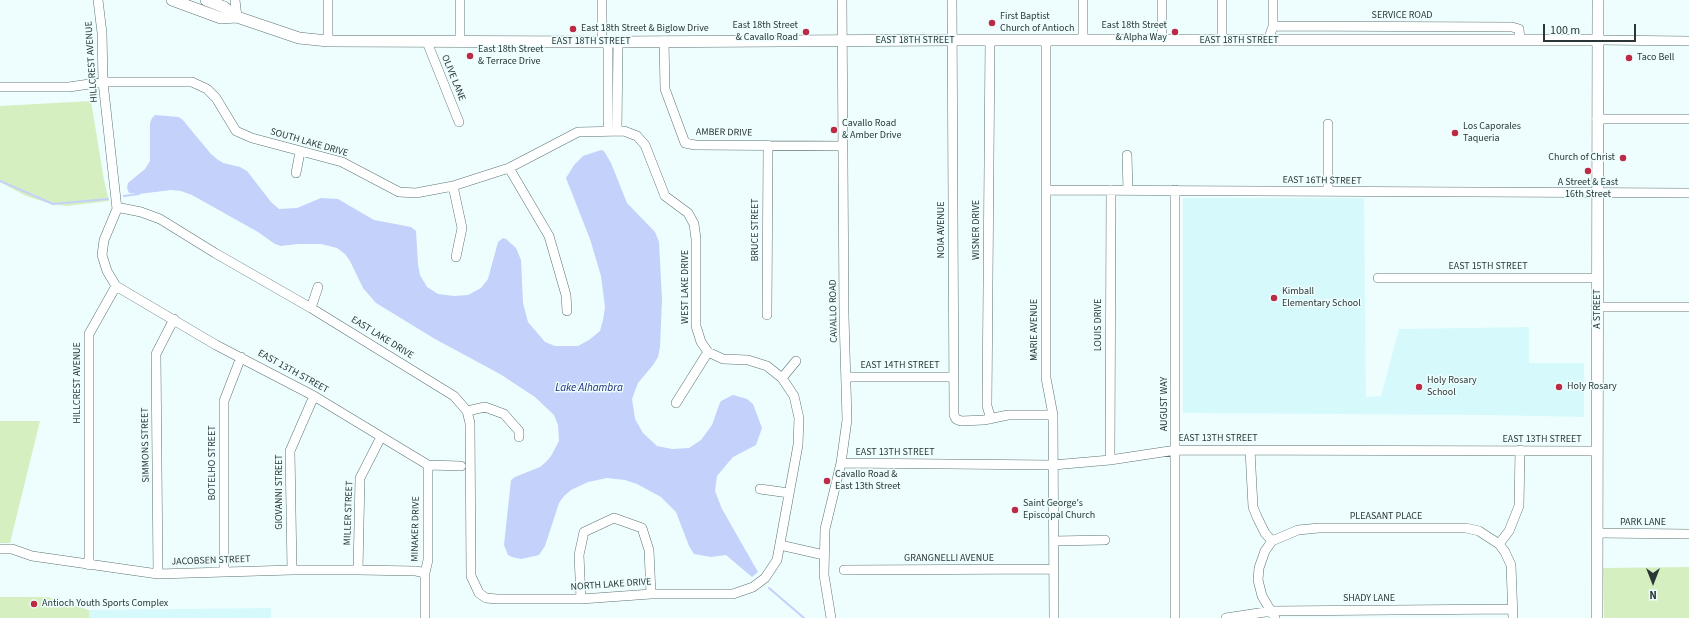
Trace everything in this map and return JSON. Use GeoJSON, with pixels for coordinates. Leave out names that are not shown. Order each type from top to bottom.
{"type":"FeatureCollection","features":[{"type":"Feature","properties":{"kind":"main road","name":"EAST 18TH STREET"},"geometry":{"type":"LineString","coordinates":[[172,0],[221,18],[237,18],[299,38],[328,41],[609,42],[952,40],[1598,40]]}},
{"type":"Feature","properties":{"kind":"main road","name":"EAST 18TH STREET"},"geometry":{"type":"LineString","coordinates":[[206,0],[224,7],[237,18]]}},
{"type":"Feature","properties":{"kind":"main road","name":"A STREET"},"geometry":{"type":"LineString","coordinates":[[1597,618],[1598,0]]}},
{"type":"Feature","properties":{"kind":"street","name":"HILLCREST AVENUE"},"geometry":{"type":"LineString","coordinates":[[88,565],[89,334],[116,286],[107,271],[102,255],[104,240],[116,209],[103,82],[102,33],[98,0]]}},
{"type":"Feature","properties":{"kind":"street"},"geometry":{"type":"LineString","coordinates":[[235,0],[237,18]]}},
{"type":"Feature","properties":{"kind":"street"},"geometry":{"type":"LineString","coordinates":[[328,0],[328,41]]}},
{"type":"Feature","properties":{"kind":"street"},"geometry":{"type":"LineString","coordinates":[[460,0],[460,42]]}},
{"type":"Feature","properties":{"kind":"street"},"geometry":{"type":"LineString","coordinates":[[602,0],[609,42],[612,130]]}},
{"type":"Feature","properties":{"kind":"street","name":"CAVALLO ROAD"},"geometry":{"type":"LineString","coordinates":[[831,618],[824,575],[825,529],[841,463],[847,420],[847,377],[844,316],[842,0]]}},
{"type":"Feature","properties":{"kind":"street","name":"NOIA AVENUE"},"geometry":{"type":"LineString","coordinates":[[952,0],[954,415],[956,419],[961,421],[991,419]]}},
{"type":"Feature","properties":{"kind":"street"},"geometry":{"type":"LineString","coordinates":[[1083,0],[1083,40]]}},
{"type":"Feature","properties":{"kind":"street"},"geometry":{"type":"LineString","coordinates":[[1162,0],[1162,40]]}},
{"type":"Feature","properties":{"kind":"street"},"geometry":{"type":"LineString","coordinates":[[1222,0],[1222,41]]}},
{"type":"Feature","properties":{"kind":"street"},"geometry":{"type":"LineString","coordinates":[[1268,41],[1273,26],[1273,0]]}},
{"type":"Feature","properties":{"kind":"street","name":"SERVICE ROAD"},"geometry":{"type":"LineString","coordinates":[[1273,26],[1512,27],[1519,29],[1520,40]]}},
{"type":"Feature","properties":{"kind":"street","name":"WISNER DRIVE"},"geometry":{"type":"LineString","coordinates":[[990,40],[987,406],[991,419]]}},
{"type":"Feature","properties":{"kind":"street"},"geometry":{"type":"LineString","coordinates":[[1598,40],[1689,41]]}},
{"type":"Feature","properties":{"kind":"street","name":"AMBER DRIVE"},"geometry":{"type":"LineString","coordinates":[[664,41],[665,89],[685,143],[695,145],[843,146]]}},
{"type":"Feature","properties":{"kind":"street","name":"MARIE AVENUE"},"geometry":{"type":"LineString","coordinates":[[1046,41],[1046,378],[1053,415],[1054,618]]}},
{"type":"Feature","properties":{"kind":"street","name":"OLIVE LANE"},"geometry":{"type":"LineString","coordinates":[[427,42],[459,122]]}},
{"type":"Feature","properties":{"kind":"street","name":"SOUTH LAKE DRIVE"},"geometry":{"type":"LineString","coordinates":[[0,87],[69,87],[103,82],[192,82],[207,89],[216,98],[236,131],[252,138],[342,162],[399,192],[416,193],[453,186],[510,168],[578,132],[612,130]]}},
{"type":"Feature","properties":{"kind":"street"},"geometry":{"type":"LineString","coordinates":[[1597,119],[1689,119]]}},
{"type":"Feature","properties":{"kind":"street"},"geometry":{"type":"LineString","coordinates":[[1328,124],[1328,192]]}},
{"type":"Feature","properties":{"kind":"street","name":"WEST LAKE DRIVE"},"geometry":{"type":"LineString","coordinates":[[612,130],[624,131],[637,136],[645,145],[665,196],[688,213],[694,224],[696,239],[696,326],[701,342],[708,352]]}},
{"type":"Feature","properties":{"kind":"street","name":"BRUCE STREET"},"geometry":{"type":"LineString","coordinates":[[766,315],[768,145]]}},
{"type":"Feature","properties":{"kind":"street"},"geometry":{"type":"LineString","coordinates":[[296,173],[300,152]]}},
{"type":"Feature","properties":{"kind":"street"},"geometry":{"type":"LineString","coordinates":[[1127,155],[1128,190]]}},
{"type":"Feature","properties":{"kind":"street"},"geometry":{"type":"LineString","coordinates":[[510,168],[549,236],[566,295],[566,311]]}},
{"type":"Feature","properties":{"kind":"street"},"geometry":{"type":"LineString","coordinates":[[453,186],[462,228],[456,257]]}},
{"type":"Feature","properties":{"kind":"street","name":"EAST 16TH STREET"},"geometry":{"type":"LineString","coordinates":[[1046,190],[1689,193]]}},
{"type":"Feature","properties":{"kind":"street","name":"LOUIS DRIVE"},"geometry":{"type":"LineString","coordinates":[[1110,460],[1111,190]]}},
{"type":"Feature","properties":{"kind":"street","name":"AUGUST WAY"},"geometry":{"type":"LineString","coordinates":[[1175,190],[1175,618]]}},
{"type":"Feature","properties":{"kind":"street","name":"EAST LAKE DRIVE"},"geometry":{"type":"LineString","coordinates":[[116,209],[121,208],[141,212],[160,219],[215,253],[311,308],[454,396],[467,411]]}},
{"type":"Feature","properties":{"kind":"street","name":"EAST 15TH STREET"},"geometry":{"type":"LineString","coordinates":[[1378,278],[1598,278]]}},
{"type":"Feature","properties":{"kind":"street","name":"EAST 13TH STREET"},"geometry":{"type":"LineString","coordinates":[[116,286],[216,345],[314,396],[428,465],[461,466]]}},
{"type":"Feature","properties":{"kind":"street"},"geometry":{"type":"LineString","coordinates":[[311,308],[318,287]]}},
{"type":"Feature","properties":{"kind":"street"},"geometry":{"type":"LineString","coordinates":[[1598,307],[1689,307]]}},
{"type":"Feature","properties":{"kind":"street","name":"SIMMONS STREET"},"geometry":{"type":"LineString","coordinates":[[158,574],[156,354],[174,319]]}},
{"type":"Feature","properties":{"kind":"street"},"geometry":{"type":"LineString","coordinates":[[676,403],[708,352],[723,359],[748,360],[767,366],[782,378],[794,396],[799,418],[798,445],[780,545],[824,555]]}},
{"type":"Feature","properties":{"kind":"street","name":"BOTELHO STREET"},"geometry":{"type":"LineString","coordinates":[[224,572],[224,401],[241,357]]}},
{"type":"Feature","properties":{"kind":"street"},"geometry":{"type":"LineString","coordinates":[[782,378],[796,361]]}},
{"type":"Feature","properties":{"kind":"street","name":"EAST 14TH STREET"},"geometry":{"type":"LineString","coordinates":[[847,377],[953,376]]}},
{"type":"Feature","properties":{"kind":"street","name":"GIOVANNI STREET"},"geometry":{"type":"LineString","coordinates":[[292,570],[290,451],[314,396]]}},
{"type":"Feature","properties":{"kind":"street"},"geometry":{"type":"LineString","coordinates":[[467,411],[485,407],[504,414],[519,431],[519,437]]}},
{"type":"Feature","properties":{"kind":"street","name":"NORTH LAKE DRIVE"},"geometry":{"type":"LineString","coordinates":[[467,411],[470,423],[471,576],[479,593],[486,598],[497,600],[581,599],[651,594],[733,594],[746,591],[765,578],[777,560],[780,545]]}},
{"type":"Feature","properties":{"kind":"street"},"geometry":{"type":"LineString","coordinates":[[991,419],[1008,415],[1053,415]]}},
{"type":"Feature","properties":{"kind":"street","name":"MILLER STREET"},"geometry":{"type":"LineString","coordinates":[[358,570],[360,478],[381,437]]}},
{"type":"Feature","properties":{"kind":"street","name":"EAST 13TH STREET"},"geometry":{"type":"LineString","coordinates":[[841,463],[1053,465],[1110,460],[1176,450],[1597,451]]}},
{"type":"Feature","properties":{"kind":"street"},"geometry":{"type":"LineString","coordinates":[[1250,450],[1253,507],[1265,533],[1272,540],[1265,551],[1259,568],[1258,580],[1262,596],[1274,615]]}},
{"type":"Feature","properties":{"kind":"street"},"geometry":{"type":"LineString","coordinates":[[1513,614],[1511,565],[1505,552],[1499,544],[1509,531],[1520,506],[1520,450]]}},
{"type":"Feature","properties":{"kind":"street","name":"MINAKER DRIVE"},"geometry":{"type":"LineString","coordinates":[[425,618],[424,573],[428,560],[428,465]]}},
{"type":"Feature","properties":{"kind":"street"},"geometry":{"type":"LineString","coordinates":[[760,490],[789,494]]}},
{"type":"Feature","properties":{"kind":"street"},"geometry":{"type":"LineString","coordinates":[[581,599],[579,554],[584,532],[614,518],[642,528],[649,550],[651,594]]}},
{"type":"Feature","properties":{"kind":"street","name":"PLEASANT PLACE"},"geometry":{"type":"LineString","coordinates":[[1272,540],[1298,530],[1319,528],[1466,528],[1479,531],[1499,544]]}},
{"type":"Feature","properties":{"kind":"street","name":"PARK LANE"},"geometry":{"type":"LineString","coordinates":[[1597,533],[1689,534]]}},
{"type":"Feature","properties":{"kind":"street"},"geometry":{"type":"LineString","coordinates":[[1054,541],[1105,540]]}},
{"type":"Feature","properties":{"kind":"street","name":"JACOBSEN STREET"},"geometry":{"type":"LineString","coordinates":[[0,549],[12,549],[32,556],[88,565],[158,574],[292,570],[416,571],[424,573]]}},
{"type":"Feature","properties":{"kind":"street","name":"GRANGNELLI AVENUE"},"geometry":{"type":"LineString","coordinates":[[844,570],[1054,569]]}},
{"type":"Feature","properties":{"kind":"street","name":"SHADY LANE"},"geometry":{"type":"LineString","coordinates":[[1226,618],[1274,615],[1513,614]]}},
{"type":"Feature","properties":{"kind":"shaded area","name":"Kimball Elementary School"},"geometry":{"type":"Polygon","coordinates":[[[1183,198],[1364,198],[1366,397],[1381,396],[1399,329],[1529,327],[1529,363],[1584,363],[1584,417],[1183,413],[1183,198]]]}},
{"type":"Feature","properties":{"kind":"shaded area"},"geometry":{"type":"Polygon","coordinates":[[[271,608],[271,618],[89,618],[89,610],[271,608]]]}},
{"type":"Feature","properties":{"kind":"green space"},"geometry":{"type":"Polygon","coordinates":[[[91,101],[104,180],[109,201],[67,206],[51,204],[26,196],[0,182],[0,106],[91,101]]]}},
{"type":"Feature","properties":{"kind":"green space"},"geometry":{"type":"Polygon","coordinates":[[[0,421],[40,421],[10,543],[0,543],[0,421]]]}},
{"type":"Feature","properties":{"kind":"green space"},"geometry":{"type":"Polygon","coordinates":[[[1689,567],[1689,618],[1604,618],[1603,568],[1689,567]]]}},
{"type":"Feature","properties":{"kind":"green space","name":"Antioch Youth Sports Complex"},"geometry":{"type":"Polygon","coordinates":[[[0,597],[48,597],[89,610],[89,618],[0,618],[0,597]]]}},
{"type":"Feature","properties":{"kind":"water","name":"Lake Alhambra"},"geometry":{"type":"Polygon","coordinates":[[[155,115],[178,117],[182,119],[211,154],[217,159],[223,163],[240,167],[247,171],[271,202],[279,209],[297,208],[321,198],[338,199],[374,220],[411,227],[416,231],[420,275],[427,287],[438,294],[454,296],[468,295],[481,288],[488,279],[498,242],[503,238],[506,239],[516,248],[521,260],[523,303],[528,322],[545,342],[555,346],[578,346],[589,340],[600,331],[603,320],[605,307],[601,276],[590,239],[566,178],[574,165],[583,156],[601,150],[604,151],[611,163],[627,203],[655,232],[659,242],[662,299],[660,347],[658,357],[638,383],[632,399],[635,419],[643,433],[657,446],[672,449],[689,448],[701,440],[712,425],[721,401],[733,395],[747,399],[753,404],[762,428],[756,445],[733,457],[717,476],[715,491],[722,509],[758,572],[752,577],[726,555],[711,557],[694,554],[689,546],[676,512],[661,497],[637,484],[625,480],[607,478],[588,482],[571,490],[564,496],[559,503],[545,546],[539,555],[521,559],[508,555],[504,545],[511,480],[540,467],[551,456],[559,441],[558,425],[554,415],[535,397],[500,374],[435,339],[376,303],[363,288],[350,261],[345,254],[337,248],[321,244],[281,246],[275,244],[258,232],[192,195],[181,191],[171,190],[139,194],[129,193],[127,188],[128,183],[145,169],[150,161],[150,123],[155,115]]]}},
{"type":"Feature","properties":{"kind":"waterway"},"geometry":{"type":"LineString","coordinates":[[0,181],[53,204],[108,199]]}},
{"type":"Feature","properties":{"kind":"waterway"},"geometry":{"type":"LineString","coordinates":[[124,196],[139,194]]}},
{"type":"Feature","properties":{"kind":"waterway"},"geometry":{"type":"LineString","coordinates":[[769,588],[804,618]]}},
{"type":"Feature","properties":{"kind":"place","name":"First Baptist Church of Antioch"},"geometry":{"type":"Point","coordinates":[992,23]}},
{"type":"Feature","properties":{"kind":"place","name":"East 18th Street & Biglow Drive"},"geometry":{"type":"Point","coordinates":[573,29]}},
{"type":"Feature","properties":{"kind":"place","name":"East 18th Street & Cavallo Road"},"geometry":{"type":"Point","coordinates":[806,32]}},
{"type":"Feature","properties":{"kind":"place","name":"East 18th Street & Alpha Way"},"geometry":{"type":"Point","coordinates":[1175,32]}},
{"type":"Feature","properties":{"kind":"place","name":"East 18th Street & Terrace Drive"},"geometry":{"type":"Point","coordinates":[470,56]}},
{"type":"Feature","properties":{"kind":"place","name":"Taco Bell"},"geometry":{"type":"Point","coordinates":[1629,58]}},
{"type":"Feature","properties":{"kind":"place","name":"Cavallo Road & Amber Drive"},"geometry":{"type":"Point","coordinates":[834,130]}},
{"type":"Feature","properties":{"kind":"place","name":"Los Caporales Taqueria"},"geometry":{"type":"Point","coordinates":[1455,133]}},
{"type":"Feature","properties":{"kind":"place","name":"Church of Christ"},"geometry":{"type":"Point","coordinates":[1623,158]}},
{"type":"Feature","properties":{"kind":"place","name":"A Street & East 16th Street"},"geometry":{"type":"Point","coordinates":[1588,171]}},
{"type":"Feature","properties":{"kind":"place","name":"Kimball Elementary School"},"geometry":{"type":"Point","coordinates":[1274,298]}},
{"type":"Feature","properties":{"kind":"place","name":"Holy Rosary School"},"geometry":{"type":"Point","coordinates":[1419,387]}},
{"type":"Feature","properties":{"kind":"place","name":"Holy Rosary"},"geometry":{"type":"Point","coordinates":[1559,387]}},
{"type":"Feature","properties":{"kind":"place","name":"Cavallo Road & East 13th Street"},"geometry":{"type":"Point","coordinates":[827,481]}},
{"type":"Feature","properties":{"kind":"place","name":"Saint George's Episcopal Church"},"geometry":{"type":"Point","coordinates":[1015,510]}},
{"type":"Feature","properties":{"kind":"place","name":"Antioch Youth Sports Complex"},"geometry":{"type":"Point","coordinates":[34,604]}}]}
